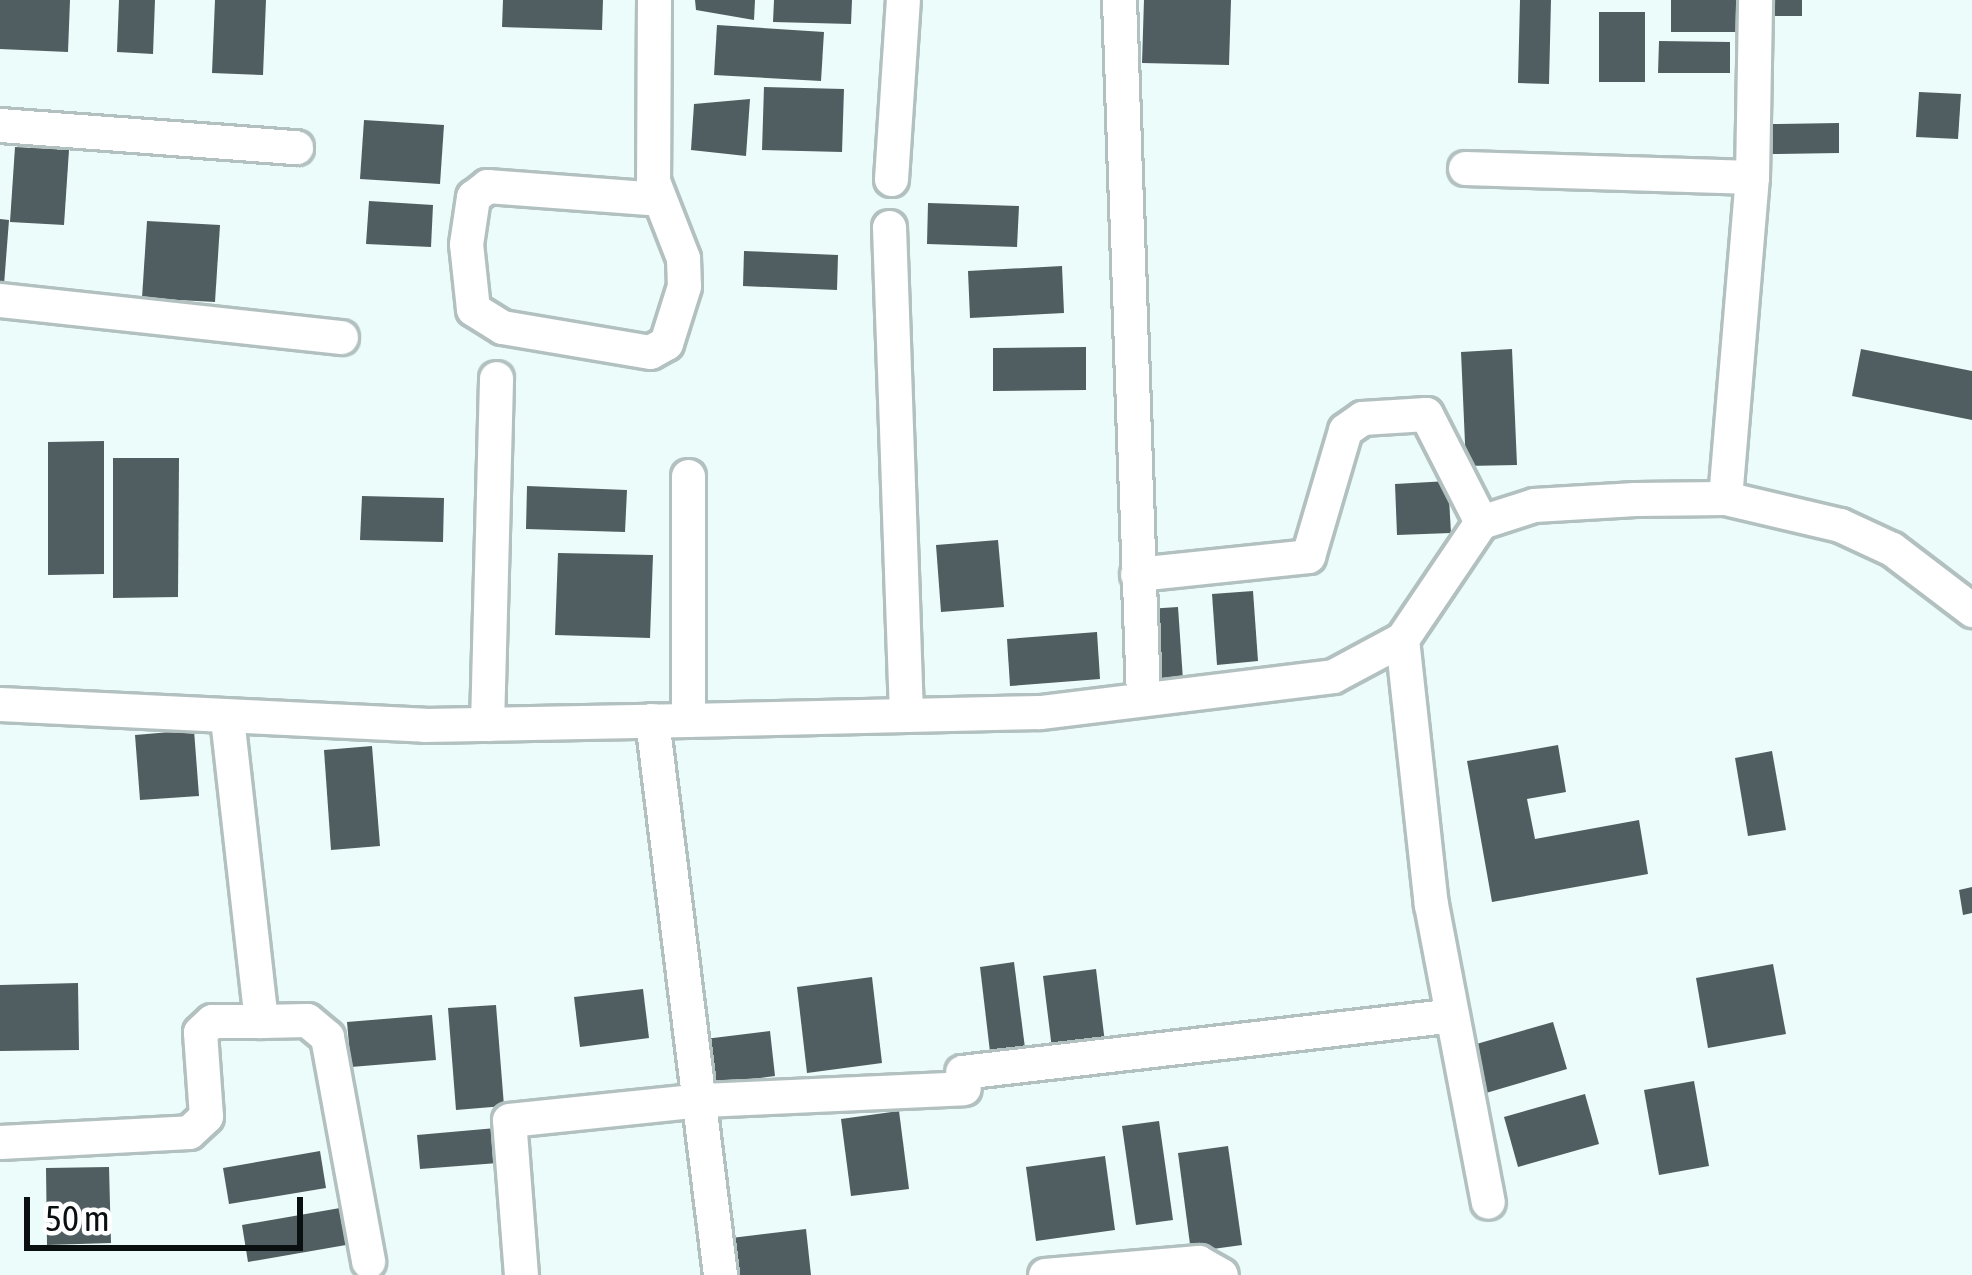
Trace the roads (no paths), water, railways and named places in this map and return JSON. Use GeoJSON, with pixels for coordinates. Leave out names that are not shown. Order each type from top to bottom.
{"type":"FeatureCollection","features":[{"type":"Feature","properties":{"kind":"street"},"geometry":{"type":"LineString","coordinates":[[654,0],[659,200],[683,258],[684,286],[666,343],[650,352],[502,327],[472,309],[466,244],[473,197],[487,186],[659,200]]}},
{"type":"Feature","properties":{"kind":"street"},"geometry":{"type":"LineString","coordinates":[[891,178],[903,0]]}},
{"type":"Feature","properties":{"kind":"street"},"geometry":{"type":"LineString","coordinates":[[1119,0],[1143,698]]}},
{"type":"Feature","properties":{"kind":"street"},"geometry":{"type":"LineString","coordinates":[[1725,498],[1751,177],[1755,0]]}},
{"type":"Feature","properties":{"kind":"street"},"geometry":{"type":"LineString","coordinates":[[0,125],[296,147]]}},
{"type":"Feature","properties":{"kind":"street"},"geometry":{"type":"LineString","coordinates":[[1465,168],[1751,177]]}},
{"type":"Feature","properties":{"kind":"street"},"geometry":{"type":"LineString","coordinates":[[889,227],[906,715]]}},
{"type":"Feature","properties":{"kind":"street"},"geometry":{"type":"LineString","coordinates":[[0,300],[341,337]]}},
{"type":"Feature","properties":{"kind":"street"},"geometry":{"type":"LineString","coordinates":[[487,724],[496,378]]}},
{"type":"Feature","properties":{"kind":"street"},"geometry":{"type":"LineString","coordinates":[[1137,574],[1308,556],[1345,430],[1362,418],[1426,414],[1481,522]]}},
{"type":"Feature","properties":{"kind":"street"},"geometry":{"type":"LineString","coordinates":[[688,476],[688,720]]}},
{"type":"Feature","properties":{"kind":"street"},"geometry":{"type":"LineString","coordinates":[[0,704],[226,718],[487,724],[688,720],[1040,712],[1334,676],[1402,639],[1481,522],[1534,505],[1725,498],[1840,525],[1892,549],[1968,607]]}},
{"type":"Feature","properties":{"kind":"street"},"geometry":{"type":"LineString","coordinates":[[1968,607],[1972,570]]}},
{"type":"Feature","properties":{"kind":"street"},"geometry":{"type":"LineString","coordinates":[[1402,639],[1449,1016],[1487,1202]]}},
{"type":"Feature","properties":{"kind":"street"},"geometry":{"type":"LineString","coordinates":[[226,718],[261,1021]]}},
{"type":"Feature","properties":{"kind":"street"},"geometry":{"type":"LineString","coordinates":[[652,720],[704,1100],[708,1226],[719,1275]]}},
{"type":"Feature","properties":{"kind":"street"},"geometry":{"type":"LineString","coordinates":[[521,1275],[508,1120],[963,1080],[1449,1016]]}},
{"type":"Feature","properties":{"kind":"street"},"geometry":{"type":"LineString","coordinates":[[0,1142],[190,1132],[206,1116],[200,1032],[212,1021],[307,1020],[327,1037],[368,1261]]}},
{"type":"Feature","properties":{"kind":"street"},"geometry":{"type":"LineString","coordinates":[[1045,1275],[1177,1262],[1221,1275]]}}]}
